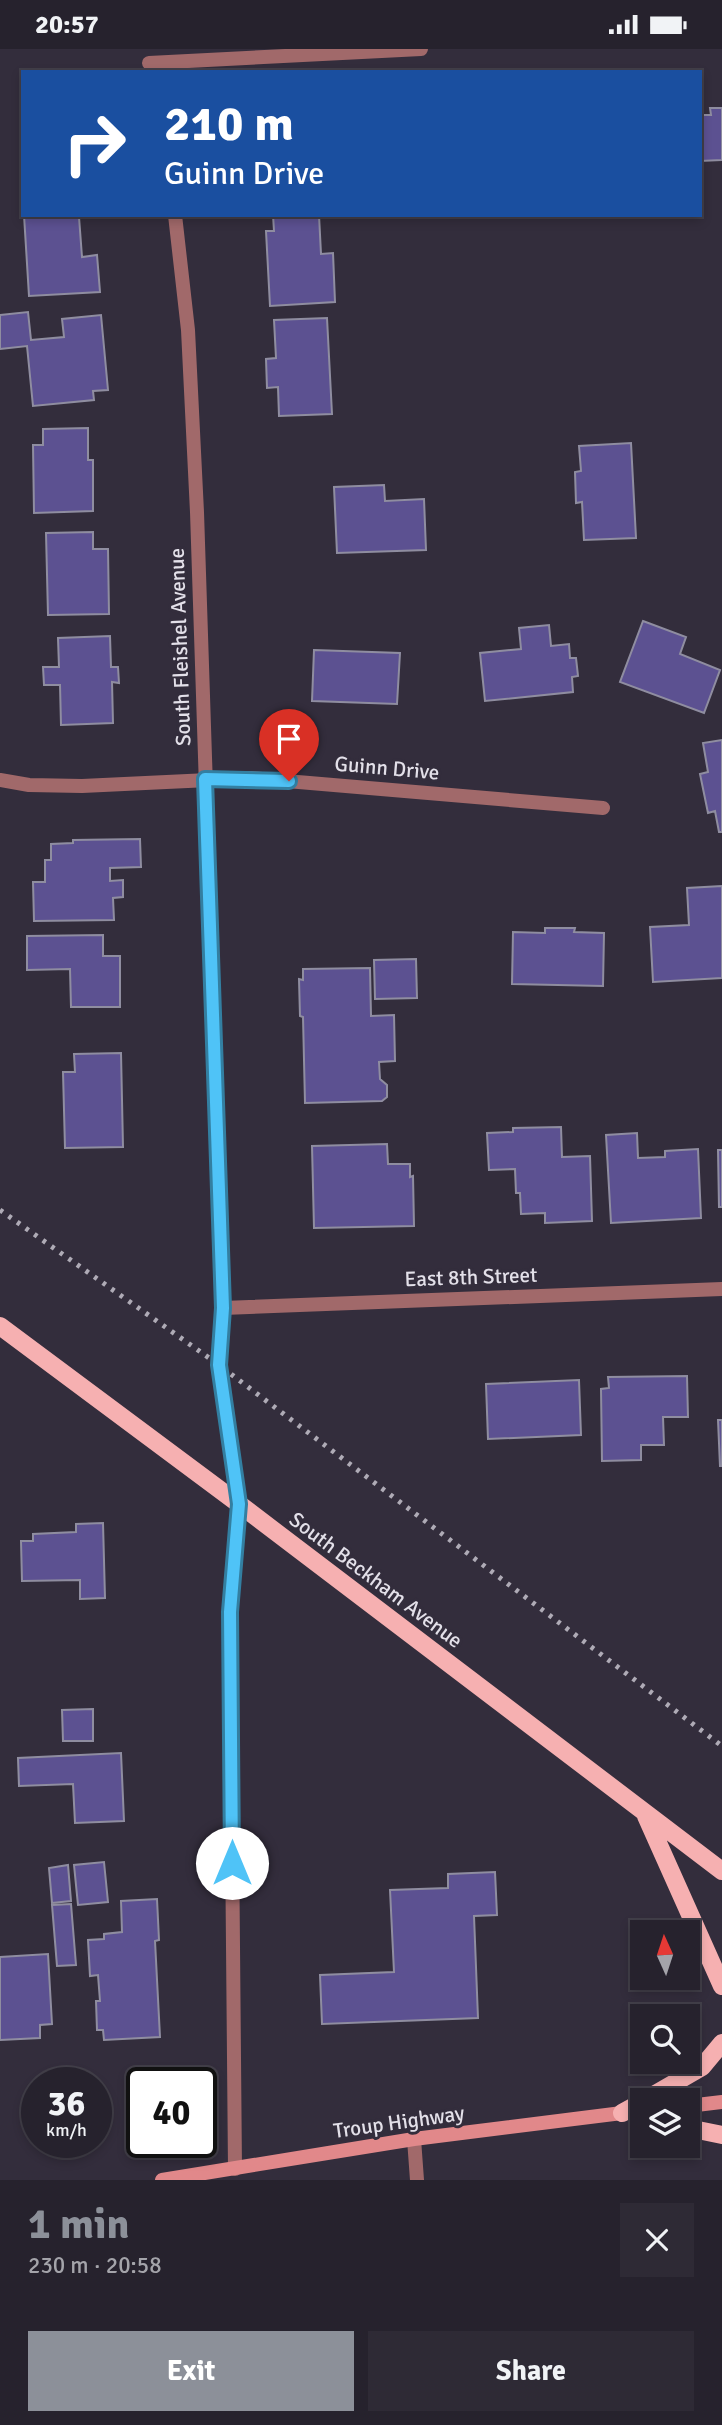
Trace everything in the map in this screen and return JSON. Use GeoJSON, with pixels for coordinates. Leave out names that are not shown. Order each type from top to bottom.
{"type":"FeatureCollection","features":[{"type":"Feature","properties":{"kind":"main road","name":"South Beckham Avenue"},"geometry":{"type":"LineString","coordinates":[[0,1326],[722,1871]]}},
{"type":"Feature","properties":{"kind":"main road"},"geometry":{"type":"LineString","coordinates":[[644,1813],[722,1986]]}},
{"type":"Feature","properties":{"kind":"main road"},"geometry":{"type":"LineString","coordinates":[[666,2088],[702,2067],[722,2043]]}},
{"type":"Feature","properties":{"kind":"main road"},"geometry":{"type":"LineString","coordinates":[[700,2105],[722,2102]]}},
{"type":"Feature","properties":{"kind":"main road"},"geometry":{"type":"LineString","coordinates":[[622,2113],[630,2109]]}},
{"type":"Feature","properties":{"kind":"main road","name":"Troup Highway"},"geometry":{"type":"LineString","coordinates":[[162,2180],[414,2139],[630,2112]]}},
{"type":"Feature","properties":{"kind":"main road"},"geometry":{"type":"LineString","coordinates":[[622,2113],[630,2115]]}},
{"type":"Feature","properties":{"kind":"main road"},"geometry":{"type":"LineString","coordinates":[[700,2130],[722,2135]]}},
{"type":"Feature","properties":{"kind":"street"},"geometry":{"type":"LineString","coordinates":[[148,61],[421,49]]}},
{"type":"Feature","properties":{"kind":"street","name":"South Fleishel Avenue"},"geometry":{"type":"LineString","coordinates":[[175,217],[188,330],[197,512],[223,1308],[219,1365],[239,1504],[230,1612],[235,2169]]}},
{"type":"Feature","properties":{"kind":"street","name":"Guinn Drive"},"geometry":{"type":"LineString","coordinates":[[0,780],[29,785],[82,786],[205,779],[289,781],[603,808]]}},
{"type":"Feature","properties":{"kind":"street","name":"East 8th Street"},"geometry":{"type":"LineString","coordinates":[[223,1308],[722,1289]]}},
{"type":"Feature","properties":{"kind":"street"},"geometry":{"type":"LineString","coordinates":[[414,2139],[417,2180]]}},
{"type":"Feature","properties":{"kind":"building"},"geometry":{"type":"Polygon","coordinates":[[[710,108],[722,108],[722,160],[702,161],[702,115],[711,115],[710,108]]]}},
{"type":"Feature","properties":{"kind":"building"},"geometry":{"type":"Polygon","coordinates":[[[24,217],[79,217],[82,257],[97,255],[100,292],[29,296],[24,217]]]}},
{"type":"Feature","properties":{"kind":"building"},"geometry":{"type":"Polygon","coordinates":[[[273,217],[319,217],[321,254],[333,253],[335,302],[270,306],[266,231],[274,231],[273,217]]]}},
{"type":"Feature","properties":{"kind":"building"},"geometry":{"type":"Polygon","coordinates":[[[28,312],[31,340],[64,337],[62,319],[101,315],[108,390],[93,391],[94,400],[33,406],[27,346],[0,349],[0,315],[28,312]]]}},
{"type":"Feature","properties":{"kind":"building"},"geometry":{"type":"Polygon","coordinates":[[[327,318],[332,414],[279,416],[278,387],[267,388],[266,359],[276,358],[274,320],[327,318]]]}},
{"type":"Feature","properties":{"kind":"building"},"geometry":{"type":"Polygon","coordinates":[[[88,428],[88,460],[93,460],[93,511],[34,513],[33,445],[43,445],[43,429],[88,428]]]}},
{"type":"Feature","properties":{"kind":"building"},"geometry":{"type":"Polygon","coordinates":[[[631,443],[636,538],[584,540],[582,502],[576,503],[575,472],[581,471],[579,446],[631,443]]]}},
{"type":"Feature","properties":{"kind":"building"},"geometry":{"type":"Polygon","coordinates":[[[384,485],[385,501],[424,499],[426,550],[337,553],[334,487],[384,485]]]}},
{"type":"Feature","properties":{"kind":"building"},"geometry":{"type":"Polygon","coordinates":[[[93,532],[93,549],[108,549],[109,614],[48,615],[46,533],[93,532]]]}},
{"type":"Feature","properties":{"kind":"building"},"geometry":{"type":"Polygon","coordinates":[[[643,621],[686,637],[680,654],[720,670],[704,713],[620,682],[643,621]]]}},
{"type":"Feature","properties":{"kind":"building"},"geometry":{"type":"Polygon","coordinates":[[[549,625],[551,646],[569,644],[570,658],[576,658],[578,676],[572,677],[573,692],[485,701],[480,653],[521,649],[519,628],[549,625]]]}},
{"type":"Feature","properties":{"kind":"building"},"geometry":{"type":"Polygon","coordinates":[[[110,636],[111,667],[118,667],[119,683],[112,682],[113,723],[61,725],[60,685],[44,685],[43,667],[59,667],[58,638],[110,636]]]}},
{"type":"Feature","properties":{"kind":"building"},"geometry":{"type":"Polygon","coordinates":[[[314,650],[400,653],[397,704],[312,701],[314,650]]]}},
{"type":"Feature","properties":{"kind":"building"},"geometry":{"type":"Polygon","coordinates":[[[722,740],[722,832],[719,832],[715,811],[708,813],[700,774],[708,772],[703,743],[722,740]]]}},
{"type":"Feature","properties":{"kind":"building"},"geometry":{"type":"Polygon","coordinates":[[[140,839],[141,867],[110,868],[110,881],[123,880],[123,897],[113,898],[114,920],[34,921],[33,882],[45,882],[45,860],[51,860],[51,844],[73,843],[73,840],[140,839]]]}},
{"type":"Feature","properties":{"kind":"building"},"geometry":{"type":"Polygon","coordinates":[[[722,886],[722,978],[653,982],[650,927],[689,925],[687,888],[722,886]]]}},
{"type":"Feature","properties":{"kind":"building"},"geometry":{"type":"Polygon","coordinates":[[[545,928],[575,928],[574,932],[604,933],[603,986],[512,984],[513,932],[545,933],[545,928]]]}},
{"type":"Feature","properties":{"kind":"building"},"geometry":{"type":"Polygon","coordinates":[[[103,935],[103,956],[120,956],[120,1007],[71,1007],[70,969],[27,970],[27,936],[103,935]]]}},
{"type":"Feature","properties":{"kind":"building"},"geometry":{"type":"Polygon","coordinates":[[[416,959],[417,998],[375,999],[374,960],[416,959]]]}},
{"type":"Feature","properties":{"kind":"building"},"geometry":{"type":"Polygon","coordinates":[[[370,968],[371,1016],[394,1015],[395,1061],[379,1062],[380,1079],[387,1085],[387,1097],[382,1101],[305,1103],[303,1017],[300,1016],[299,979],[303,980],[303,969],[370,968]]]}},
{"type":"Feature","properties":{"kind":"building"},"geometry":{"type":"Polygon","coordinates":[[[121,1053],[123,1147],[65,1148],[63,1072],[75,1072],[74,1054],[121,1053]]]}},
{"type":"Feature","properties":{"kind":"building"},"geometry":{"type":"Polygon","coordinates":[[[561,1127],[562,1157],[590,1156],[592,1221],[545,1223],[545,1213],[521,1214],[520,1193],[516,1193],[515,1169],[489,1170],[487,1133],[513,1132],[513,1128],[561,1127]]]}},
{"type":"Feature","properties":{"kind":"building"},"geometry":{"type":"Polygon","coordinates":[[[637,1133],[638,1158],[665,1157],[665,1151],[698,1149],[701,1218],[611,1223],[606,1135],[637,1133]]]}},
{"type":"Feature","properties":{"kind":"building"},"geometry":{"type":"Polygon","coordinates":[[[387,1144],[388,1164],[410,1164],[410,1177],[413,1176],[414,1226],[314,1228],[312,1146],[387,1144]]]}},
{"type":"Feature","properties":{"kind":"building"},"geometry":{"type":"Polygon","coordinates":[[[718,1150],[722,1150],[722,1207],[719,1207],[718,1150]]]}},
{"type":"Feature","properties":{"kind":"building"},"geometry":{"type":"Polygon","coordinates":[[[687,1376],[688,1417],[663,1417],[664,1445],[641,1445],[641,1460],[602,1461],[601,1389],[609,1388],[608,1377],[687,1376]]]}},
{"type":"Feature","properties":{"kind":"building"},"geometry":{"type":"Polygon","coordinates":[[[579,1380],[581,1435],[488,1439],[486,1384],[579,1380]]]}},
{"type":"Feature","properties":{"kind":"building"},"geometry":{"type":"Polygon","coordinates":[[[718,1420],[722,1420],[722,1466],[720,1466],[718,1420]]]}},
{"type":"Feature","properties":{"kind":"building"},"geometry":{"type":"Polygon","coordinates":[[[103,1523],[105,1598],[80,1599],[80,1580],[22,1581],[21,1541],[33,1541],[33,1534],[76,1532],[76,1524],[103,1523]]]}},
{"type":"Feature","properties":{"kind":"building"},"geometry":{"type":"Polygon","coordinates":[[[93,1709],[93,1741],[63,1741],[62,1710],[93,1709]]]}},
{"type":"Feature","properties":{"kind":"building"},"geometry":{"type":"Polygon","coordinates":[[[121,1753],[124,1821],[75,1823],[73,1784],[19,1786],[18,1758],[121,1753]]]}},
{"type":"Feature","properties":{"kind":"building"},"geometry":{"type":"Polygon","coordinates":[[[104,1862],[108,1902],[78,1905],[74,1865],[104,1862]]]}},
{"type":"Feature","properties":{"kind":"building"},"geometry":{"type":"Polygon","coordinates":[[[68,1865],[71,1901],[52,1903],[49,1868],[68,1865]]]}},
{"type":"Feature","properties":{"kind":"building"},"geometry":{"type":"Polygon","coordinates":[[[495,1872],[497,1915],[474,1916],[478,2018],[322,2024],[320,1975],[394,1972],[390,1890],[448,1888],[448,1874],[495,1872]]]}},
{"type":"Feature","properties":{"kind":"building"},"geometry":{"type":"Polygon","coordinates":[[[157,1899],[159,1940],[155,1941],[160,2037],[104,2040],[103,2030],[97,2030],[96,2001],[100,2001],[98,1975],[90,1976],[88,1940],[104,1939],[104,1934],[122,1932],[121,1901],[157,1899]]]}},
{"type":"Feature","properties":{"kind":"building"},"geometry":{"type":"Polygon","coordinates":[[[71,1904],[76,1965],[57,1966],[52,1905],[71,1904]]]}},
{"type":"Feature","properties":{"kind":"building"},"geometry":{"type":"Polygon","coordinates":[[[48,1954],[52,2024],[40,2025],[40,2038],[0,2040],[0,1957],[48,1954]]]}},
{"type":"Feature","properties":{"kind":"railway"},"geometry":{"type":"LineString","coordinates":[[0,1210],[219,1365],[722,1746]]}},
{"type":"Feature","properties":{"kind":"route"},"geometry":{"type":"LineString","coordinates":[[232,1863],[230,1612],[239,1504],[219,1365],[223,1308],[205,779],[289,781]]}}]}
